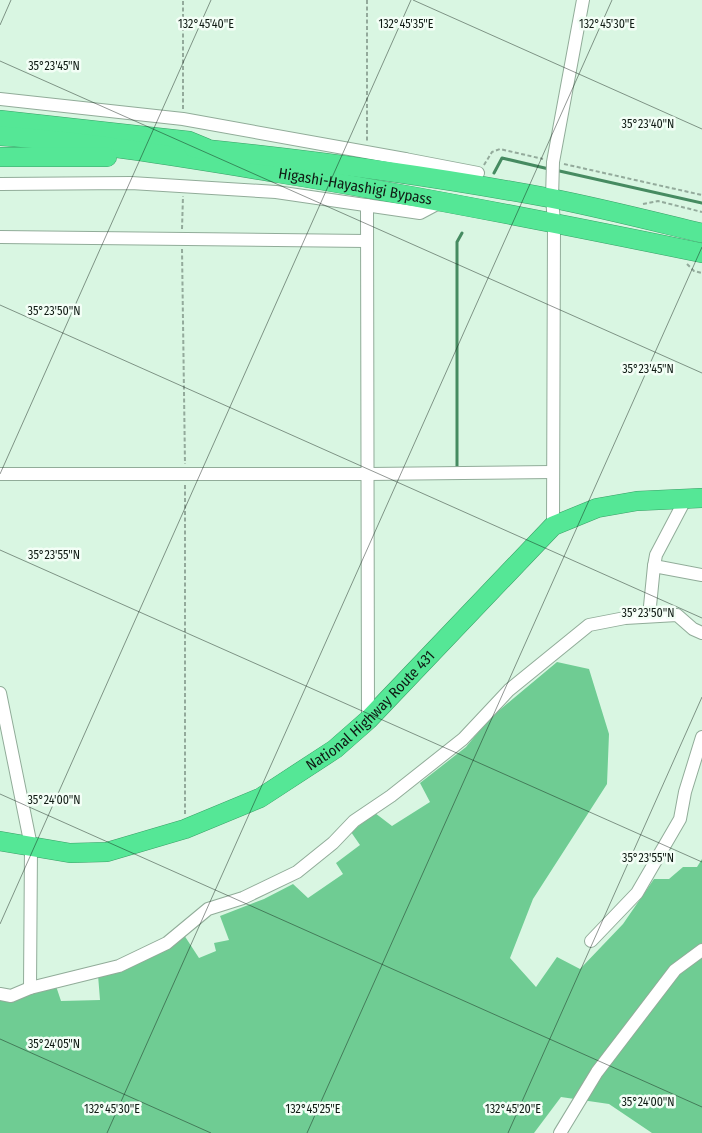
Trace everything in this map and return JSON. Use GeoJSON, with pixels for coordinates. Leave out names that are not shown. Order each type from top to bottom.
{"type":"FeatureCollection","features":[{"type":"Feature","properties":{"kind":"highway","name":"Higashi-Hayashigi Bypass"},"geometry":{"type":"LineString","coordinates":[[2,131],[21,135],[98,138],[211,149],[420,176],[552,198],[702,233]]}},
{"type":"Feature","properties":{"kind":"highway","name":"Higashi-Hayashigi Bypass"},"geometry":{"type":"LineString","coordinates":[[2,131],[245,168],[448,202],[702,253]]}},
{"type":"Feature","properties":{"kind":"highway"},"geometry":{"type":"LineString","coordinates":[[0,157],[157,159],[245,168]]}},
{"type":"Feature","properties":{"kind":"highway","name":"National Highway Route 431"},"geometry":{"type":"LineString","coordinates":[[0,840],[70,853],[107,852],[185,829],[260,798],[335,750],[368,720],[552,526],[597,508],[637,501],[694,498]]}},
{"type":"Feature","properties":{"kind":"street"},"geometry":{"type":"LineString","coordinates":[[552,526],[553,162],[583,0]]}},
{"type":"Feature","properties":{"kind":"street"},"geometry":{"type":"LineString","coordinates":[[0,99],[183,119],[478,173]]}},
{"type":"Feature","properties":{"kind":"street"},"geometry":{"type":"LineString","coordinates":[[405,159],[420,176]]}},
{"type":"Feature","properties":{"kind":"street"},"geometry":{"type":"LineString","coordinates":[[0,184],[131,183],[276,192],[420,213],[435,205],[448,202]]}},
{"type":"Feature","properties":{"kind":"street"},"geometry":{"type":"LineString","coordinates":[[368,206],[366,241],[369,474],[368,720]]}},
{"type":"Feature","properties":{"kind":"street"},"geometry":{"type":"LineString","coordinates":[[0,237],[366,241]]}},
{"type":"Feature","properties":{"kind":"street"},"geometry":{"type":"LineString","coordinates":[[0,474],[185,475],[552,472]]}},
{"type":"Feature","properties":{"kind":"street"},"geometry":{"type":"LineString","coordinates":[[649,616],[656,555],[694,498]]}},
{"type":"Feature","properties":{"kind":"street"},"geometry":{"type":"LineString","coordinates":[[654,566],[702,574]]}},
{"type":"Feature","properties":{"kind":"street"},"geometry":{"type":"LineString","coordinates":[[0,994],[11,996],[30,988],[119,966],[167,943],[208,909],[243,898],[297,872],[333,843],[354,821],[391,796],[463,739],[509,690],[588,625],[625,618],[677,615],[693,629],[702,633]]}},
{"type":"Feature","properties":{"kind":"street"},"geometry":{"type":"LineString","coordinates":[[0,693],[2,720],[30,846],[30,988]]}},
{"type":"Feature","properties":{"kind":"street"},"geometry":{"type":"LineString","coordinates":[[591,941],[636,893],[680,819],[684,792],[702,737]]}},
{"type":"Feature","properties":{"kind":"street"},"geometry":{"type":"LineString","coordinates":[[560,1133],[597,1072],[675,970],[702,950]]}},
{"type":"Feature","properties":{"kind":"path"},"geometry":{"type":"LineString","coordinates":[[183,0],[183,119]]}},
{"type":"Feature","properties":{"kind":"path"},"geometry":{"type":"LineString","coordinates":[[367,0],[368,152]]}},
{"type":"Feature","properties":{"kind":"path"},"geometry":{"type":"LineString","coordinates":[[478,173],[492,152],[500,149],[702,195]]}},
{"type":"Feature","properties":{"kind":"path"},"geometry":{"type":"LineString","coordinates":[[183,196],[185,829]]}},
{"type":"Feature","properties":{"kind":"green space"},"geometry":{"type":"Polygon","coordinates":[[[557,662],[589,669],[609,734],[607,784],[533,899],[510,958],[536,987],[557,957],[580,969],[623,924],[654,879],[669,879],[683,867],[697,867],[702,859],[702,1133],[652,1133],[609,1104],[561,1097],[534,1133],[0,1133],[0,998],[56,986],[61,1001],[100,1000],[98,975],[184,935],[199,958],[216,951],[214,943],[229,940],[220,916],[264,899],[293,884],[308,898],[343,874],[336,863],[360,845],[351,832],[375,813],[392,826],[430,802],[420,783],[466,747],[490,718],[557,662]]]}},
{"type":"Feature","properties":{"kind":"waterway"},"geometry":{"type":"LineString","coordinates":[[494,173],[502,158],[549,169]]}},
{"type":"Feature","properties":{"kind":"waterway"},"geometry":{"type":"LineString","coordinates":[[555,170],[702,203]]}},
{"type":"Feature","properties":{"kind":"waterway"},"geometry":{"type":"LineString","coordinates":[[457,469],[457,242],[462,233]]}}]}
